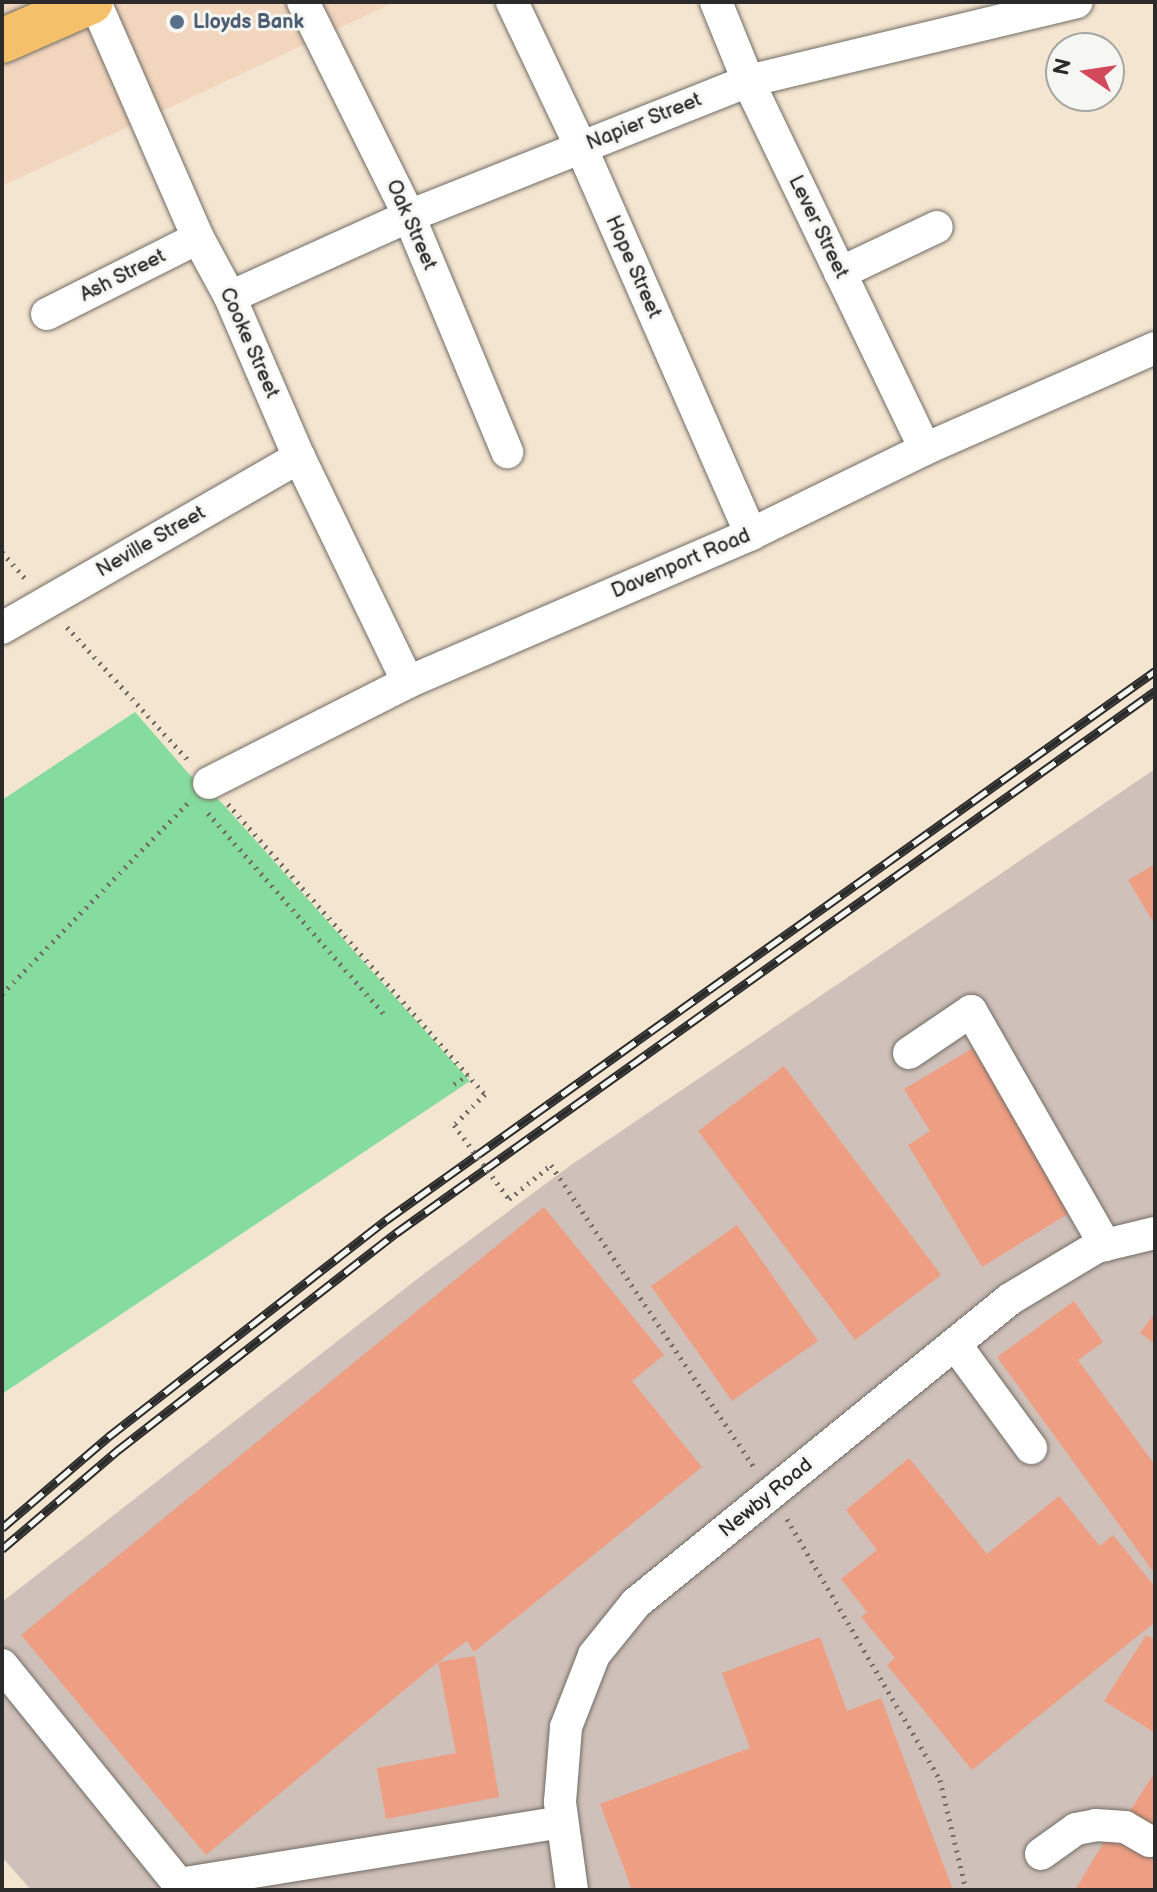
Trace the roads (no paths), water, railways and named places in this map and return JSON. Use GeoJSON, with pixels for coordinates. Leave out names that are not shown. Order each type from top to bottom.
{"type":"FeatureCollection","features":[{"type":"Feature","properties":{"kind":"highway"},"geometry":{"type":"LineString","coordinates":[[2,41],[93,2]]}},
{"type":"Feature","properties":{"kind":"street","name":"Cooke Street"},"geometry":{"type":"LineString","coordinates":[[93,2],[198,238],[230,297],[299,457],[408,682]]}},
{"type":"Feature","properties":{"kind":"street","name":"Oak Street"},"geometry":{"type":"LineString","coordinates":[[303,2],[409,216],[507,452]]}},
{"type":"Feature","properties":{"kind":"street","name":"Hope Street"},"geometry":{"type":"LineString","coordinates":[[512,2],[581,147],[751,534]]}},
{"type":"Feature","properties":{"kind":"street","name":"Lever Street"},"geometry":{"type":"LineString","coordinates":[[716,2],[748,81],[925,449]]}},
{"type":"Feature","properties":{"kind":"street","name":"Napier Street"},"geometry":{"type":"LineString","coordinates":[[230,297],[409,216],[748,81],[1077,2]]}},
{"type":"Feature","properties":{"kind":"street"},"geometry":{"type":"LineString","coordinates":[[840,273],[937,227]]}},
{"type":"Feature","properties":{"kind":"street","name":"Ash Street"},"geometry":{"type":"LineString","coordinates":[[47,314],[198,238]]}},
{"type":"Feature","properties":{"kind":"street","name":"Davenport Road"},"geometry":{"type":"LineString","coordinates":[[201,790],[408,682],[751,534],[925,449],[1155,348]]}},
{"type":"Feature","properties":{"kind":"street","name":"Neville Street"},"geometry":{"type":"LineString","coordinates":[[2,628],[299,457]]}},
{"type":"Feature","properties":{"kind":"street"},"geometry":{"type":"LineString","coordinates":[[909,1053],[971,1011],[1105,1245]]}},
{"type":"Feature","properties":{"kind":"street","name":"Newby Road"},"geometry":{"type":"LineString","coordinates":[[572,1890],[560,1802],[566,1727],[594,1655],[636,1603],[1010,1299],[1105,1245],[1155,1233]]}},
{"type":"Feature","properties":{"kind":"street"},"geometry":{"type":"LineString","coordinates":[[955,1344],[1031,1448]]}},
{"type":"Feature","properties":{"kind":"street"},"geometry":{"type":"LineString","coordinates":[[2,1665],[179,1884],[562,1822]]}},
{"type":"Feature","properties":{"kind":"street"},"geometry":{"type":"LineString","coordinates":[[1041,1854],[1076,1829],[1096,1825],[1125,1827],[1149,1841]]}},
{"type":"Feature","properties":{"kind":"railway"},"geometry":{"type":"LineString","coordinates":[[2,1528],[108,1437],[386,1220],[1155,671]]}},
{"type":"Feature","properties":{"kind":"railway"},"geometry":{"type":"LineString","coordinates":[[2,1549],[118,1450],[396,1233],[1155,691]]}},
{"type":"Feature","properties":{"kind":"place","name":"Lloyds Bank"},"geometry":{"type":"Point","coordinates":[177,22]}}]}
